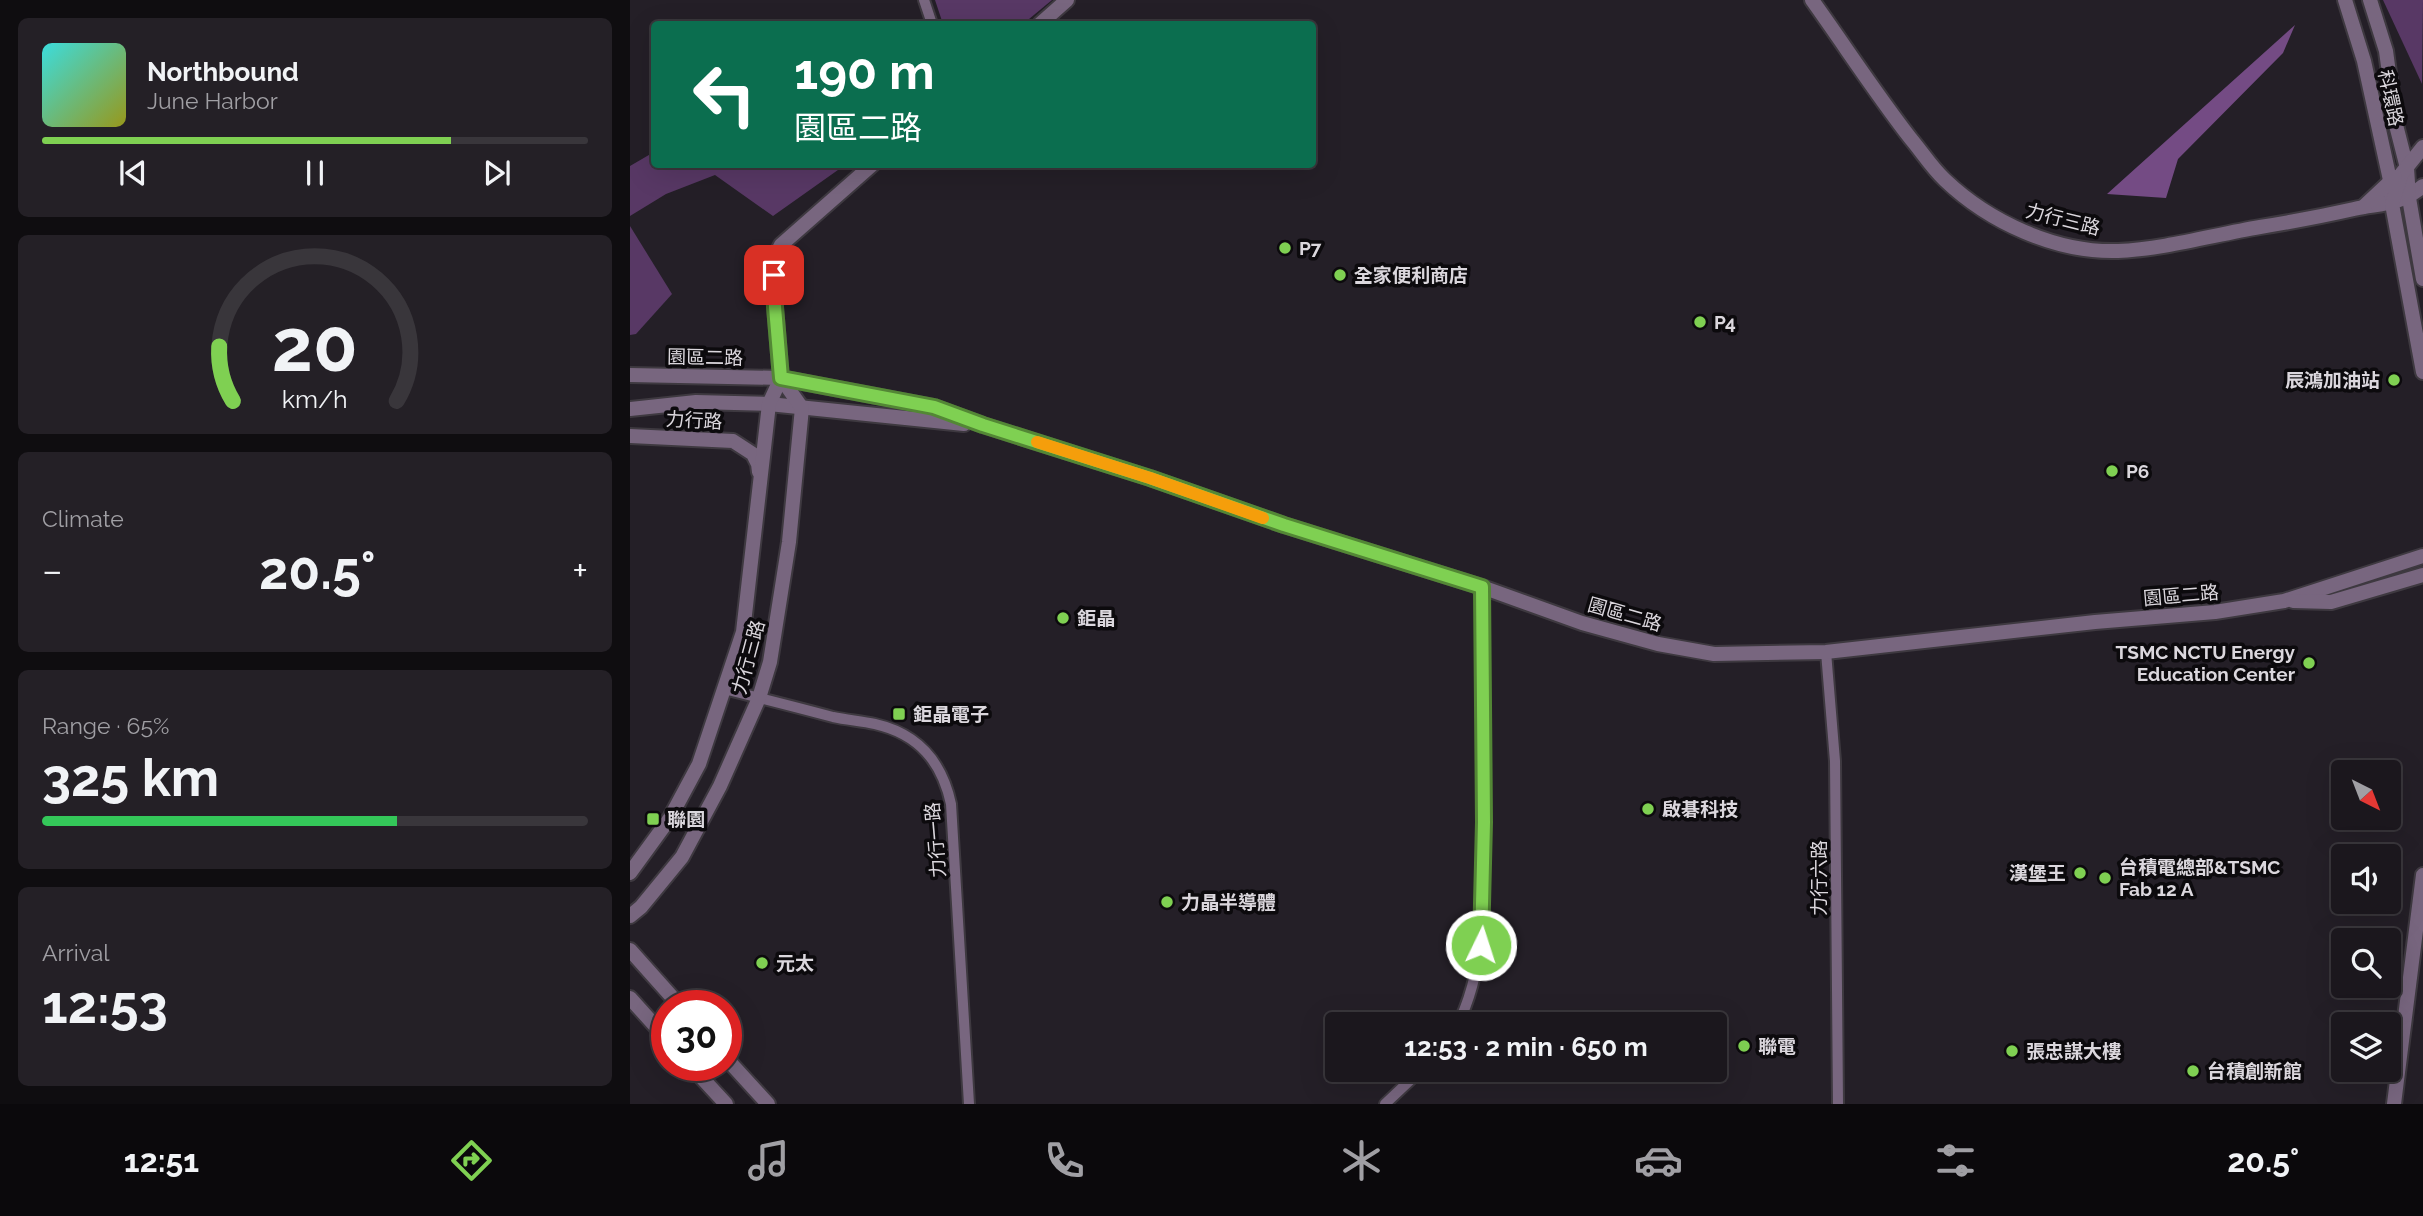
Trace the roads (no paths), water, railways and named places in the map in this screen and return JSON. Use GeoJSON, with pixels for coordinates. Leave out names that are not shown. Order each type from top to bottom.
{"type":"FeatureCollection","features":[{"type":"Feature","properties":{"kind":"street"},"geometry":{"type":"LineString","coordinates":[[924,0],[931,21]]}},
{"type":"Feature","properties":{"kind":"street"},"geometry":{"type":"LineString","coordinates":[[1043,21],[1067,0]]}},
{"type":"Feature","properties":{"kind":"street","name":"力行三路"},"geometry":{"type":"LineString","coordinates":[[1812,0],[1899,123],[1943,179],[1968,200],[2022,232],[2078,247],[2117,251],[2392,204],[2409,198],[2423,187]]}},
{"type":"Feature","properties":{"kind":"street","name":"科環路"},"geometry":{"type":"LineString","coordinates":[[2345,0],[2409,198],[2423,279]]}},
{"type":"Feature","properties":{"kind":"street","name":"科環路"},"geometry":{"type":"LineString","coordinates":[[2370,0],[2386,51],[2398,131],[2400,174],[2392,204],[2423,372]]}},
{"type":"Feature","properties":{"kind":"street","name":"科環路"},"geometry":{"type":"LineString","coordinates":[[2398,131],[2400,138],[2412,147],[2423,146]]}},
{"type":"Feature","properties":{"kind":"street"},"geometry":{"type":"LineString","coordinates":[[2363,207],[2400,174],[2423,146]]}},
{"type":"Feature","properties":{"kind":"street","name":"力行三路"},"geometry":{"type":"LineString","coordinates":[[630,873],[670,818],[699,764],[743,632],[769,404],[781,378],[774,259],[781,245],[868,168]]}},
{"type":"Feature","properties":{"kind":"street","name":"園區二路"},"geometry":{"type":"LineString","coordinates":[[630,375],[781,378],[934,407],[1284,525],[1482,587],[1582,623],[1658,645],[1714,653],[1826,652],[2095,622],[2215,612],[2284,601],[2423,556]]}},
{"type":"Feature","properties":{"kind":"street"},"geometry":{"type":"LineString","coordinates":[[781,378],[802,408]]}},
{"type":"Feature","properties":{"kind":"street","name":"園區二路"},"geometry":{"type":"LineString","coordinates":[[630,409],[696,402],[769,404],[983,425]]}},
{"type":"Feature","properties":{"kind":"street","name":"力行三路"},"geometry":{"type":"LineString","coordinates":[[630,916],[641,907],[682,857],[720,786],[759,698],[770,662],[786,566],[802,408]]}},
{"type":"Feature","properties":{"kind":"street","name":"力行路"},"geometry":{"type":"LineString","coordinates":[[630,436],[733,441],[753,454],[758,464],[759,495]]}},
{"type":"Feature","properties":{"kind":"street","name":"園區二路"},"geometry":{"type":"LineString","coordinates":[[2284,601],[2331,602],[2423,575]]}},
{"type":"Feature","properties":{"kind":"street"},"geometry":{"type":"LineString","coordinates":[[1463,1012],[1479,968],[1483,923],[1482,587]]}},
{"type":"Feature","properties":{"kind":"street","name":"力行六路"},"geometry":{"type":"LineString","coordinates":[[1826,652],[1835,761],[1838,1104]]}},
{"type":"Feature","properties":{"kind":"street","name":"力行一路"},"geometry":{"type":"LineString","coordinates":[[723,689],[848,721],[876,724],[905,735],[928,753],[946,780],[951,804],[969,1104]]}},
{"type":"Feature","properties":{"kind":"street"},"geometry":{"type":"LineString","coordinates":[[2394,1104],[2423,875]]}},
{"type":"Feature","properties":{"kind":"street"},"geometry":{"type":"LineString","coordinates":[[630,950],[666,990]]}},
{"type":"Feature","properties":{"kind":"street"},"geometry":{"type":"LineString","coordinates":[[630,998],[651,1021]]}},
{"type":"Feature","properties":{"kind":"street"},"geometry":{"type":"LineString","coordinates":[[742,1076],[768,1104]]}},
{"type":"Feature","properties":{"kind":"street"},"geometry":{"type":"LineString","coordinates":[[705,1081],[726,1104]]}},
{"type":"Feature","properties":{"kind":"street"},"geometry":{"type":"LineString","coordinates":[[1385,1104],[1408,1082]]}},
{"type":"Feature","properties":{"kind":"place","name":"P7"},"geometry":{"type":"Point","coordinates":[1285,248]}},
{"type":"Feature","properties":{"kind":"place","name":"全家便利商店"},"geometry":{"type":"Point","coordinates":[1340,275]}},
{"type":"Feature","properties":{"kind":"place","name":"P4"},"geometry":{"type":"Point","coordinates":[1700,322]}},
{"type":"Feature","properties":{"kind":"place","name":"辰鴻加油站"},"geometry":{"type":"Point","coordinates":[2394,380]}},
{"type":"Feature","properties":{"kind":"place","name":"P6"},"geometry":{"type":"Point","coordinates":[2112,471]}},
{"type":"Feature","properties":{"kind":"place","name":"鉅晶"},"geometry":{"type":"Point","coordinates":[1063,618]}},
{"type":"Feature","properties":{"kind":"place","name":"TSMC NCTU Energy Education Center"},"geometry":{"type":"Point","coordinates":[2309,663]}},
{"type":"Feature","properties":{"kind":"place","name":"鉅晶電子"},"geometry":{"type":"Point","coordinates":[899,714]}},
{"type":"Feature","properties":{"kind":"place","name":"啟碁科技"},"geometry":{"type":"Point","coordinates":[1648,809]}},
{"type":"Feature","properties":{"kind":"place","name":"聯園"},"geometry":{"type":"Point","coordinates":[653,819]}},
{"type":"Feature","properties":{"kind":"place","name":"漢堡王"},"geometry":{"type":"Point","coordinates":[2080,873]}},
{"type":"Feature","properties":{"kind":"place","name":"台積電總部&TSMC Fab 12 A"},"geometry":{"type":"Point","coordinates":[2105,878]}},
{"type":"Feature","properties":{"kind":"place","name":"力晶半導體"},"geometry":{"type":"Point","coordinates":[1167,902]}},
{"type":"Feature","properties":{"kind":"place","name":"元太"},"geometry":{"type":"Point","coordinates":[762,963]}},
{"type":"Feature","properties":{"kind":"place","name":"聯電"},"geometry":{"type":"Point","coordinates":[1744,1046]}},
{"type":"Feature","properties":{"kind":"place","name":"張忠謀大樓"},"geometry":{"type":"Point","coordinates":[2012,1051]}},
{"type":"Feature","properties":{"kind":"place","name":"台積創新館"},"geometry":{"type":"Point","coordinates":[2193,1071]}}]}
